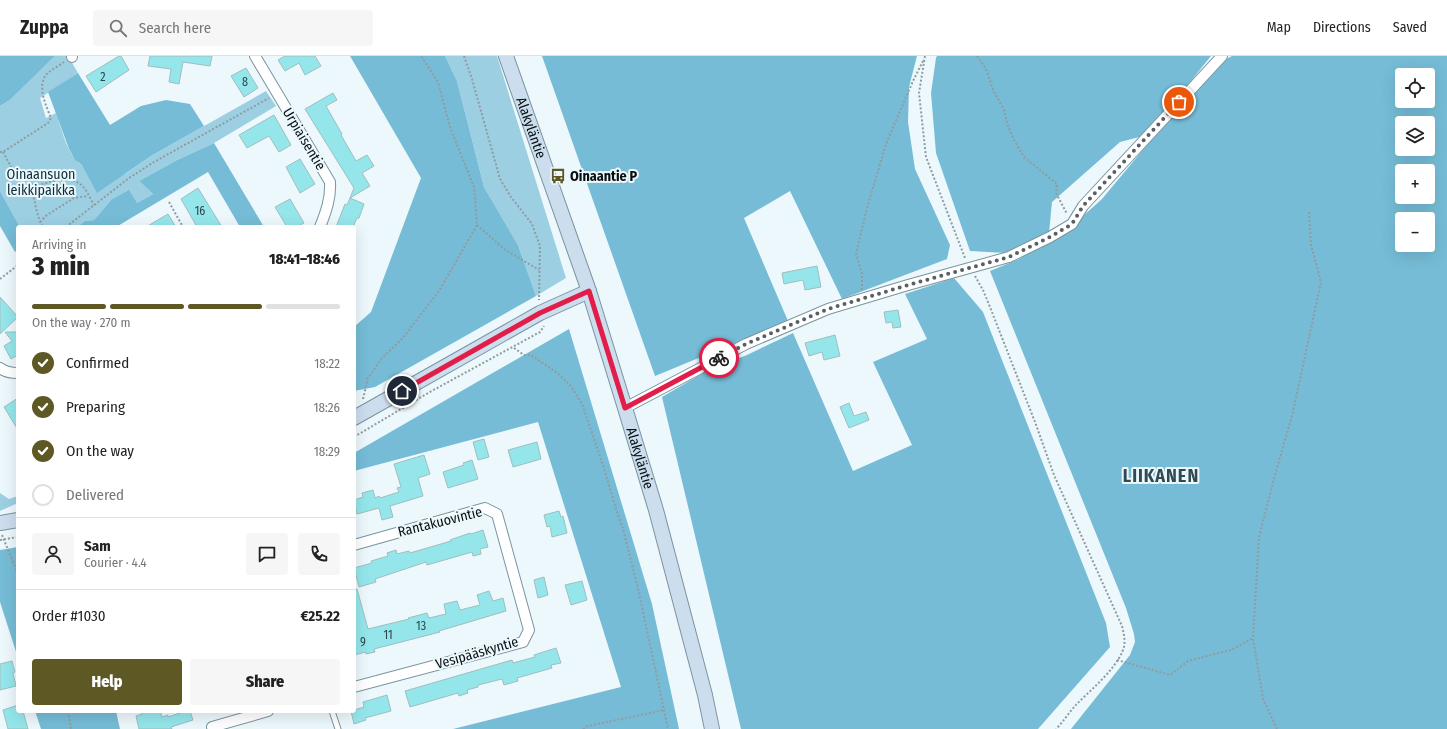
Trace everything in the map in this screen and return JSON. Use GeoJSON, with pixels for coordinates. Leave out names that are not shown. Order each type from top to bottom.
{"type":"FeatureCollection","features":[{"type":"Feature","properties":{"kind":"main road","name":"Alakyläntie"},"geometry":{"type":"LineString","coordinates":[[506,56],[589,291],[625,408],[656,510],[705,695],[712,729]]}},
{"type":"Feature","properties":{"kind":"main road"},"geometry":{"type":"LineString","coordinates":[[357,416],[540,313],[589,291]]}},
{"type":"Feature","properties":{"kind":"main road"},"geometry":{"type":"LineString","coordinates":[[0,523],[16,520]]}},
{"type":"Feature","properties":{"kind":"street","name":"Urpiaisentie"},"geometry":{"type":"LineString","coordinates":[[255,56],[330,182],[327,208],[321,225]]}},
{"type":"Feature","properties":{"kind":"street"},"geometry":{"type":"LineString","coordinates":[[625,408],[746,344],[828,309],[1009,257],[1050,237],[1072,224],[1083,206],[1222,56]]}},
{"type":"Feature","properties":{"kind":"street"},"geometry":{"type":"LineString","coordinates":[[0,368],[2,370],[16,373]]}},
{"type":"Feature","properties":{"kind":"street","name":"Rantakuovintie"},"geometry":{"type":"LineString","coordinates":[[356,544],[485,508],[497,514],[512,566]]}},
{"type":"Feature","properties":{"kind":"street","name":"Vesipääskyntie"},"geometry":{"type":"LineString","coordinates":[[356,686],[523,642],[529,630],[512,566]]}},
{"type":"Feature","properties":{"kind":"street"},"geometry":{"type":"LineString","coordinates":[[212,727],[261,713]]}},
{"type":"Feature","properties":{"kind":"lane"},"geometry":{"type":"LineString","coordinates":[[333,713],[338,729]]}},
{"type":"Feature","properties":{"kind":"path"},"geometry":{"type":"LineString","coordinates":[[42,225],[34,196],[34,187],[30,180],[16,176],[1,152],[48,123],[51,118],[46,106],[42,85],[46,75],[72,56]]}},
{"type":"Feature","properties":{"kind":"path"},"geometry":{"type":"LineString","coordinates":[[357,416],[368,378],[382,358],[402,339],[439,291],[478,225],[474,187],[450,127],[438,82],[421,56]]}},
{"type":"Feature","properties":{"kind":"path"},"geometry":{"type":"LineString","coordinates":[[356,436],[428,393],[514,348],[540,332],[544,326],[540,313],[540,246],[532,224],[511,197],[500,179],[472,79],[464,56]]}},
{"type":"Feature","properties":{"kind":"path"},"geometry":{"type":"LineString","coordinates":[[925,56],[919,93],[926,156],[969,268],[983,290],[990,307],[1054,475],[1122,626],[1125,638],[1122,651],[1117,660],[1104,677],[1056,729]]}},
{"type":"Feature","properties":{"kind":"path"},"geometry":{"type":"LineString","coordinates":[[862,299],[862,273],[856,254],[867,208],[886,144],[925,56]]}},
{"type":"Feature","properties":{"kind":"path"},"geometry":{"type":"LineString","coordinates":[[978,56],[986,69],[994,92],[1004,110],[1013,138],[1024,157],[1057,184],[1056,193],[1072,224]]}},
{"type":"Feature","properties":{"kind":"path"},"geometry":{"type":"LineString","coordinates":[[69,225],[129,178],[154,162],[277,93]]}},
{"type":"Feature","properties":{"kind":"path"},"geometry":{"type":"LineString","coordinates":[[34,187],[60,179],[70,180],[83,186],[94,206]]}},
{"type":"Feature","properties":{"kind":"path"},"geometry":{"type":"LineString","coordinates":[[40,222],[47,215],[74,198],[88,196]]}},
{"type":"Feature","properties":{"kind":"path"},"geometry":{"type":"LineString","coordinates":[[169,202],[182,225]]}},
{"type":"Feature","properties":{"kind":"path"},"geometry":{"type":"LineString","coordinates":[[1277,729],[1263,699],[1253,638],[1259,537],[1274,475],[1292,416],[1321,282],[1311,245],[1309,210]]}},
{"type":"Feature","properties":{"kind":"path"},"geometry":{"type":"LineString","coordinates":[[478,225],[504,249],[539,270]]}},
{"type":"Feature","properties":{"kind":"path"},"geometry":{"type":"LineString","coordinates":[[0,279],[16,267]]}},
{"type":"Feature","properties":{"kind":"path"},"geometry":{"type":"LineString","coordinates":[[514,348],[524,355],[531,355],[556,372],[570,385],[582,404],[623,529],[639,593],[668,729]]}},
{"type":"Feature","properties":{"kind":"path"},"geometry":{"type":"LineString","coordinates":[[16,536],[1,540],[16,570]]}},
{"type":"Feature","properties":{"kind":"path"},"geometry":{"type":"LineString","coordinates":[[1117,660],[1170,675],[1188,661],[1231,650],[1253,638]]}},
{"type":"Feature","properties":{"kind":"path"},"geometry":{"type":"LineString","coordinates":[[583,729],[588,726],[664,710]]}},
{"type":"Feature","properties":{"kind":"path"},"geometry":{"type":"LineString","coordinates":[[68,713],[71,729]]}},
{"type":"Feature","properties":{"kind":"green space","name":"Oinaansuon leikkipaikka"},"geometry":{"type":"Polygon","coordinates":[[[55,56],[68,56],[78,73],[40,98],[46,118],[56,113],[69,149],[77,161],[82,165],[125,174],[151,156],[266,91],[276,106],[214,143],[177,160],[139,181],[153,194],[137,203],[111,200],[94,220],[85,221],[80,225],[19,225],[0,191],[0,106],[10,100],[55,56]]]}},
{"type":"Feature","properties":{"kind":"green space"},"geometry":{"type":"Polygon","coordinates":[[[445,56],[497,56],[566,278],[536,296],[518,245],[484,187],[457,81],[445,56]]]}},
{"type":"Feature","properties":{"kind":"green space"},"geometry":{"type":"Polygon","coordinates":[[[0,493],[9,499],[16,497],[16,504],[0,511],[0,493]]]}},
{"type":"Feature","properties":{"kind":"shaded area"},"geometry":{"type":"Polygon","coordinates":[[[0,56],[55,56],[10,100],[0,106],[0,56]]]}},
{"type":"Feature","properties":{"kind":"shaded area"},"geometry":{"type":"Polygon","coordinates":[[[350,56],[445,56],[457,81],[484,187],[518,245],[536,296],[375,387],[356,391],[356,325],[371,312],[421,178],[350,56]]]}},
{"type":"Feature","properties":{"kind":"shaded area"},"geometry":{"type":"Polygon","coordinates":[[[542,56],[917,56],[909,87],[908,122],[915,169],[950,245],[947,259],[842,299],[790,191],[744,218],[788,321],[655,376],[542,56]]]}},
{"type":"Feature","properties":{"kind":"shaded area"},"geometry":{"type":"Polygon","coordinates":[[[937,56],[1211,56],[1147,135],[1120,142],[1052,202],[1049,233],[1006,253],[970,251],[936,153],[931,93],[937,56]]]}},
{"type":"Feature","properties":{"kind":"shaded area"},"geometry":{"type":"Polygon","coordinates":[[[1232,56],[1447,56],[1447,729],[1071,729],[1130,655],[1135,642],[1134,634],[1126,608],[990,271],[1019,259],[1073,225],[1102,199],[1187,97],[1220,62],[1232,56]]]}},
{"type":"Feature","properties":{"kind":"shaded area"},"geometry":{"type":"Polygon","coordinates":[[[78,73],[110,125],[141,106],[166,100],[190,104],[204,126],[151,156],[97,193],[82,165],[75,160],[69,149],[48,92],[78,73]]]}},
{"type":"Feature","properties":{"kind":"shaded area"},"geometry":{"type":"Polygon","coordinates":[[[214,143],[263,225],[239,225],[208,172],[119,225],[80,225],[85,221],[94,220],[111,200],[129,190],[137,203],[153,194],[139,181],[177,160],[214,143]]]}},
{"type":"Feature","properties":{"kind":"shaded area"},"geometry":{"type":"Polygon","coordinates":[[[0,191],[19,225],[16,225],[15,252],[0,226],[0,191]]]}},
{"type":"Feature","properties":{"kind":"shaded area"},"geometry":{"type":"Polygon","coordinates":[[[954,278],[983,312],[1106,623],[1110,647],[1038,729],[741,729],[662,397],[710,369],[747,355],[793,333],[853,471],[912,445],[873,362],[927,339],[905,294],[954,278]]]}},
{"type":"Feature","properties":{"kind":"shaded area"},"geometry":{"type":"Polygon","coordinates":[[[569,329],[652,604],[679,729],[453,729],[621,687],[538,422],[356,470],[356,452],[569,329]]]}},
{"type":"Feature","properties":{"kind":"shaded area"},"geometry":{"type":"Polygon","coordinates":[[[16,547],[16,652],[0,602],[0,550],[16,547]]]}},
{"type":"Feature","properties":{"kind":"shaded area"},"geometry":{"type":"Polygon","coordinates":[[[36,713],[116,713],[120,729],[41,729],[36,713]]]}},
{"type":"Feature","properties":{"kind":"building"},"geometry":{"type":"Polygon","coordinates":[[[121,56],[129,70],[96,92],[86,76],[121,56]]]}},
{"type":"Feature","properties":{"kind":"building"},"geometry":{"type":"Polygon","coordinates":[[[150,56],[212,56],[210,66],[183,62],[179,84],[169,82],[171,69],[148,66],[150,56]]]}},
{"type":"Feature","properties":{"kind":"building"},"geometry":{"type":"Polygon","coordinates":[[[285,56],[315,56],[321,66],[305,75],[299,63],[285,71],[278,60],[285,56]]]}},
{"type":"Feature","properties":{"kind":"building"},"geometry":{"type":"Polygon","coordinates":[[[246,68],[258,88],[244,97],[231,76],[246,68]]]}},
{"type":"Feature","properties":{"kind":"building"},"geometry":{"type":"Polygon","coordinates":[[[333,93],[337,100],[326,106],[342,134],[341,135],[356,161],[367,155],[374,166],[362,173],[370,186],[350,198],[354,188],[305,109],[333,93]]]}},
{"type":"Feature","properties":{"kind":"building"},"geometry":{"type":"Polygon","coordinates":[[[274,115],[291,145],[279,152],[269,136],[247,148],[239,135],[274,115]]]}},
{"type":"Feature","properties":{"kind":"building"},"geometry":{"type":"Polygon","coordinates":[[[300,159],[315,184],[300,193],[286,167],[300,159]]]}},
{"type":"Feature","properties":{"kind":"building"},"geometry":{"type":"Polygon","coordinates":[[[198,188],[221,225],[196,225],[181,199],[198,188]]]}},
{"type":"Feature","properties":{"kind":"building"},"geometry":{"type":"Polygon","coordinates":[[[350,198],[364,204],[359,218],[357,218],[354,225],[337,225],[345,204],[347,205],[350,198]]]}},
{"type":"Feature","properties":{"kind":"building"},"geometry":{"type":"Polygon","coordinates":[[[290,199],[304,223],[300,225],[286,225],[275,207],[290,199]]]}},
{"type":"Feature","properties":{"kind":"building"},"geometry":{"type":"Polygon","coordinates":[[[168,214],[175,225],[149,225],[168,214]]]}},
{"type":"Feature","properties":{"kind":"building"},"geometry":{"type":"Polygon","coordinates":[[[817,266],[821,287],[805,290],[803,280],[784,284],[782,273],[817,266]]]}},
{"type":"Feature","properties":{"kind":"building"},"geometry":{"type":"Polygon","coordinates":[[[0,297],[16,315],[16,319],[0,334],[0,297]]]}},
{"type":"Feature","properties":{"kind":"building"},"geometry":{"type":"Polygon","coordinates":[[[898,310],[901,327],[893,328],[892,322],[886,323],[884,312],[898,310]]]}},
{"type":"Feature","properties":{"kind":"building"},"geometry":{"type":"Polygon","coordinates":[[[5,332],[16,332],[16,356],[11,359],[4,346],[12,341],[5,332]]]}},
{"type":"Feature","properties":{"kind":"building"},"geometry":{"type":"Polygon","coordinates":[[[835,335],[840,356],[824,360],[822,352],[809,356],[805,343],[835,335]]]}},
{"type":"Feature","properties":{"kind":"building"},"geometry":{"type":"Polygon","coordinates":[[[16,399],[16,427],[4,407],[16,399]]]}},
{"type":"Feature","properties":{"kind":"building"},"geometry":{"type":"Polygon","coordinates":[[[849,403],[854,416],[866,412],[869,420],[849,428],[840,407],[849,403]]]}},
{"type":"Feature","properties":{"kind":"building"},"geometry":{"type":"Polygon","coordinates":[[[484,439],[489,457],[478,460],[473,442],[484,439]]]}},
{"type":"Feature","properties":{"kind":"building"},"geometry":{"type":"Polygon","coordinates":[[[537,442],[541,459],[513,467],[508,450],[537,442]]]}},
{"type":"Feature","properties":{"kind":"building"},"geometry":{"type":"Polygon","coordinates":[[[424,455],[430,474],[418,478],[423,496],[390,506],[393,517],[382,520],[379,508],[357,514],[356,499],[363,497],[362,493],[373,490],[375,498],[379,496],[380,498],[399,492],[397,488],[401,487],[394,464],[424,455]]]}},
{"type":"Feature","properties":{"kind":"building"},"geometry":{"type":"Polygon","coordinates":[[[472,460],[478,479],[448,488],[443,472],[464,465],[463,463],[472,460]]]}},
{"type":"Feature","properties":{"kind":"building"},"geometry":{"type":"Polygon","coordinates":[[[559,511],[561,517],[563,516],[567,533],[552,537],[550,526],[547,527],[544,515],[559,511]]]}},
{"type":"Feature","properties":{"kind":"building"},"geometry":{"type":"Polygon","coordinates":[[[483,530],[488,547],[480,549],[481,554],[473,556],[472,552],[427,565],[426,562],[375,579],[376,582],[359,587],[356,576],[356,567],[372,563],[371,561],[388,556],[387,553],[396,550],[397,554],[409,551],[410,553],[451,541],[450,540],[470,533],[483,530]]]}},
{"type":"Feature","properties":{"kind":"building"},"geometry":{"type":"Polygon","coordinates":[[[544,577],[548,595],[538,598],[534,580],[544,577]]]}},
{"type":"Feature","properties":{"kind":"building"},"geometry":{"type":"Polygon","coordinates":[[[582,581],[587,600],[571,605],[565,585],[582,581]]]}},
{"type":"Feature","properties":{"kind":"building"},"geometry":{"type":"Polygon","coordinates":[[[356,589],[368,629],[427,613],[429,618],[446,614],[444,604],[457,601],[460,610],[480,605],[477,595],[489,591],[493,601],[503,598],[506,611],[439,631],[440,632],[374,649],[375,652],[366,654],[366,652],[356,654],[356,589]]]}},
{"type":"Feature","properties":{"kind":"building"},"geometry":{"type":"Polygon","coordinates":[[[556,648],[561,663],[551,665],[552,668],[517,678],[518,681],[504,685],[502,679],[478,685],[478,687],[467,690],[468,693],[459,696],[458,693],[410,707],[405,691],[512,660],[513,663],[535,657],[534,655],[556,648]]]}},
{"type":"Feature","properties":{"kind":"building"},"geometry":{"type":"Polygon","coordinates":[[[12,661],[15,672],[13,673],[16,686],[0,690],[0,664],[12,661]]]}},
{"type":"Feature","properties":{"kind":"building"},"geometry":{"type":"Polygon","coordinates":[[[387,695],[391,711],[365,718],[366,720],[354,724],[351,713],[356,713],[356,709],[364,707],[363,702],[387,695]]]}},
{"type":"Feature","properties":{"kind":"building"},"geometry":{"type":"Polygon","coordinates":[[[16,706],[16,713],[24,713],[28,729],[8,729],[3,710],[16,706]]]}},
{"type":"Feature","properties":{"kind":"building"},"geometry":{"type":"Polygon","coordinates":[[[161,713],[162,717],[168,715],[168,717],[180,713],[191,713],[193,720],[171,727],[172,729],[139,729],[136,716],[142,714],[161,713]]]}},
{"type":"Feature","properties":{"kind":"way so far"},"geometry":{"type":"LineString","coordinates":[[719,358],[746,344],[828,309],[1009,257],[1050,237],[1072,224],[1083,206],[1179,102]]}},
{"type":"Feature","properties":{"kind":"place","name":"Oinaantie P"},"geometry":{"type":"Point","coordinates":[558,176]}},
{"type":"Feature","properties":{"kind":"district","name":"LIIKANEN"},"geometry":{"type":"Point","coordinates":[1161,476]}},
{"type":"Feature","properties":{"kind":"route"},"geometry":{"type":"LineString","coordinates":[[402,391],[540,313],[589,291],[625,408],[719,358]]}}]}
